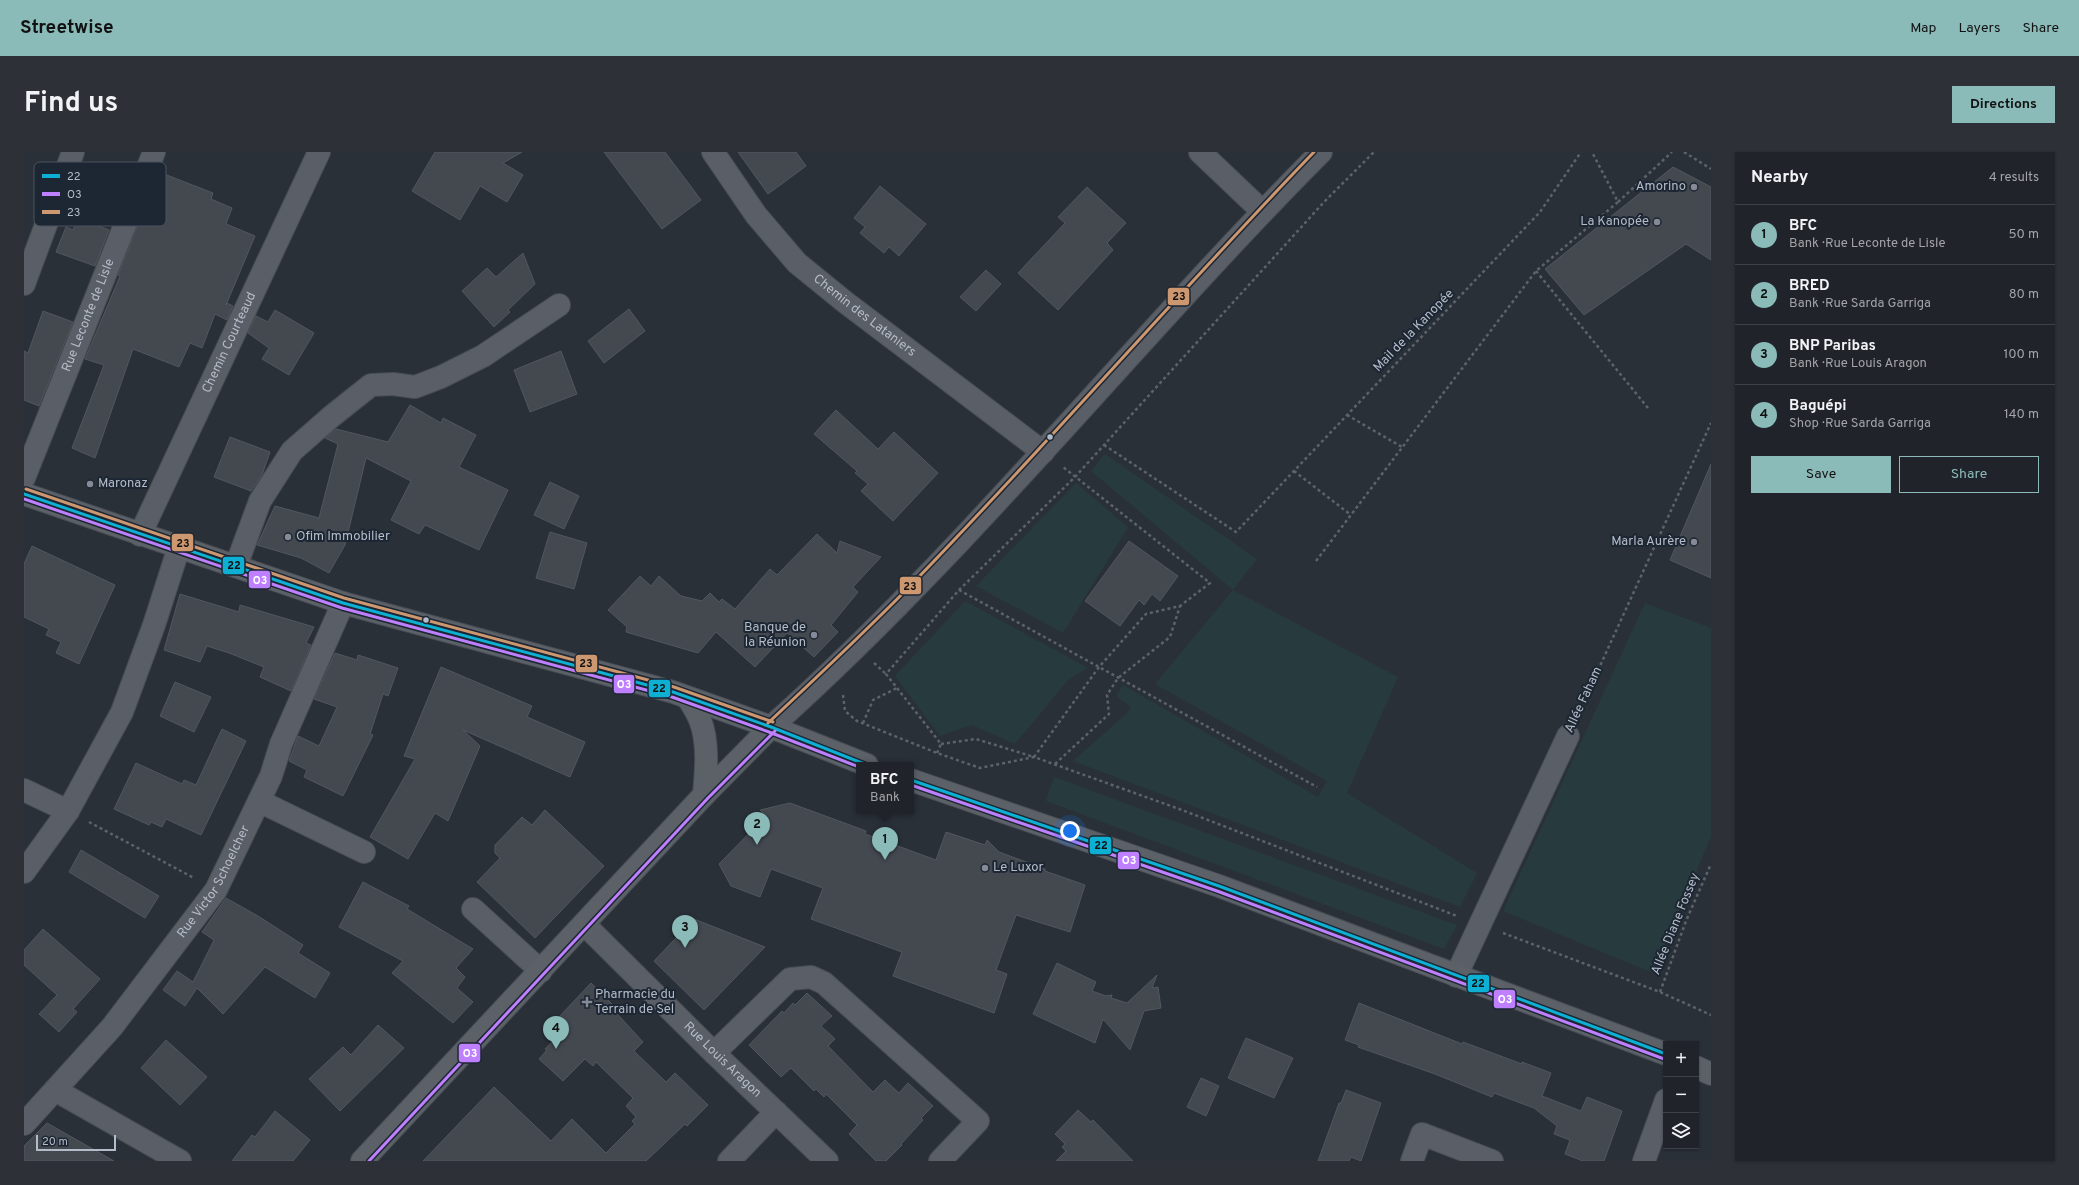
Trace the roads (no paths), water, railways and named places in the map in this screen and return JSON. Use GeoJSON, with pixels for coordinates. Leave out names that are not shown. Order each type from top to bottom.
{"type":"FeatureCollection","features":[{"type":"Feature","properties":{"kind":"main road"},"geometry":{"type":"LineString","coordinates":[[24,494],[140,535],[343,602],[673,692],[771,727],[859,762]]}},
{"type":"Feature","properties":{"kind":"main road"},"geometry":{"type":"LineString","coordinates":[[688,698],[700,721],[704,739],[706,764],[704,795]]}},
{"type":"Feature","properties":{"kind":"main road"},"geometry":{"type":"LineString","coordinates":[[362,1161],[704,795],[771,727]]}},
{"type":"Feature","properties":{"kind":"main road"},"geometry":{"type":"LineString","coordinates":[[914,781],[1219,886],[1663,1053]]}},
{"type":"Feature","properties":{"kind":"main road"},"geometry":{"type":"LineString","coordinates":[[1699,1068],[1711,1074]]}},
{"type":"Feature","properties":{"kind":"street"},"geometry":{"type":"LineString","coordinates":[[69,162],[73,152]]}},
{"type":"Feature","properties":{"kind":"street","name":"Rue Leconte de Lisle"},"geometry":{"type":"LineString","coordinates":[[150,162],[154,152]]}},
{"type":"Feature","properties":{"kind":"street","name":"Chemin Courteaud"},"geometry":{"type":"LineString","coordinates":[[140,535],[319,152]]}},
{"type":"Feature","properties":{"kind":"street","name":"Chemin des Lataniers"},"geometry":{"type":"LineString","coordinates":[[713,152],[756,215],[797,263],[845,302],[1043,452]]}},
{"type":"Feature","properties":{"kind":"street"},"geometry":{"type":"LineString","coordinates":[[1200,152],[1262,211]]}},
{"type":"Feature","properties":{"kind":"street"},"geometry":{"type":"LineString","coordinates":[[771,727],[835,671],[1043,452],[1262,211],[1321,152]]}},
{"type":"Feature","properties":{"kind":"street"},"geometry":{"type":"LineString","coordinates":[[24,284],[46,226]]}},
{"type":"Feature","properties":{"kind":"street","name":"Rue Leconte de Lisle"},"geometry":{"type":"LineString","coordinates":[[24,478],[124,226]]}},
{"type":"Feature","properties":{"kind":"street"},"geometry":{"type":"LineString","coordinates":[[236,566],[260,501],[292,451],[332,416],[371,385],[393,384],[415,387],[440,377],[483,356],[559,305]]}},
{"type":"Feature","properties":{"kind":"street"},"geometry":{"type":"LineString","coordinates":[[24,872],[68,811],[122,712],[154,625],[179,547]]}},
{"type":"Feature","properties":{"kind":"street","name":"Rue Victor Schoelcher"},"geometry":{"type":"LineString","coordinates":[[24,1124],[112,1027],[216,890],[271,776],[281,744],[343,602]]}},
{"type":"Feature","properties":{"kind":"street","name":"Allée Faham"},"geometry":{"type":"LineString","coordinates":[[1456,976],[1568,736]]}},
{"type":"Feature","properties":{"kind":"street"},"geometry":{"type":"LineString","coordinates":[[24,790],[68,811]]}},
{"type":"Feature","properties":{"kind":"street"},"geometry":{"type":"LineString","coordinates":[[259,801],[364,852]]}},
{"type":"Feature","properties":{"kind":"street"},"geometry":{"type":"LineString","coordinates":[[473,909],[541,971]]}},
{"type":"Feature","properties":{"kind":"street","name":"Rue Louis Aragon"},"geometry":{"type":"LineString","coordinates":[[584,924],[714,1053],[827,1161]]}},
{"type":"Feature","properties":{"kind":"street"},"geometry":{"type":"LineString","coordinates":[[714,1053],[790,979],[811,977],[824,983],[978,1121],[940,1161]]}},
{"type":"Feature","properties":{"kind":"street"},"geometry":{"type":"LineString","coordinates":[[55,1090],[180,1161]]}},
{"type":"Feature","properties":{"kind":"street"},"geometry":{"type":"LineString","coordinates":[[1644,1161],[1663,1108]]}},
{"type":"Feature","properties":{"kind":"street"},"geometry":{"type":"LineString","coordinates":[[729,1161],[776,1112]]}},
{"type":"Feature","properties":{"kind":"street"},"geometry":{"type":"LineString","coordinates":[[1412,1161],[1422,1134],[1492,1161]]}},
{"type":"Feature","properties":{"kind":"place","name":"Amorino"},"geometry":{"type":"Point","coordinates":[1694,187]}},
{"type":"Feature","properties":{"kind":"place","name":"La Kanopée"},"geometry":{"type":"Point","coordinates":[1657,222]}},
{"type":"Feature","properties":{"kind":"place","name":"Maronaz"},"geometry":{"type":"Point","coordinates":[90,484]}},
{"type":"Feature","properties":{"kind":"place","name":"Ofim Immobilier"},"geometry":{"type":"Point","coordinates":[288,537]}},
{"type":"Feature","properties":{"kind":"place","name":"Marla Aurère"},"geometry":{"type":"Point","coordinates":[1694,542]}},
{"type":"Feature","properties":{"kind":"place","name":"Banque de la Réunion"},"geometry":{"type":"Point","coordinates":[814,635]}},
{"type":"Feature","properties":{"kind":"place","name":"BRED"},"geometry":{"type":"Point","coordinates":[757,845]}},
{"type":"Feature","properties":{"kind":"place","name":"BFC"},"geometry":{"type":"Point","coordinates":[885,860]}},
{"type":"Feature","properties":{"kind":"place","name":"Le Luxor"},"geometry":{"type":"Point","coordinates":[985,868]}},
{"type":"Feature","properties":{"kind":"place","name":"BNP Paribas"},"geometry":{"type":"Point","coordinates":[685,948]}},
{"type":"Feature","properties":{"kind":"place","name":"Pharmacie du Terrain de Sel"},"geometry":{"type":"Point","coordinates":[587,1002]}},
{"type":"Feature","properties":{"kind":"place","name":"Baguépi"},"geometry":{"type":"Point","coordinates":[556,1049]}}]}
